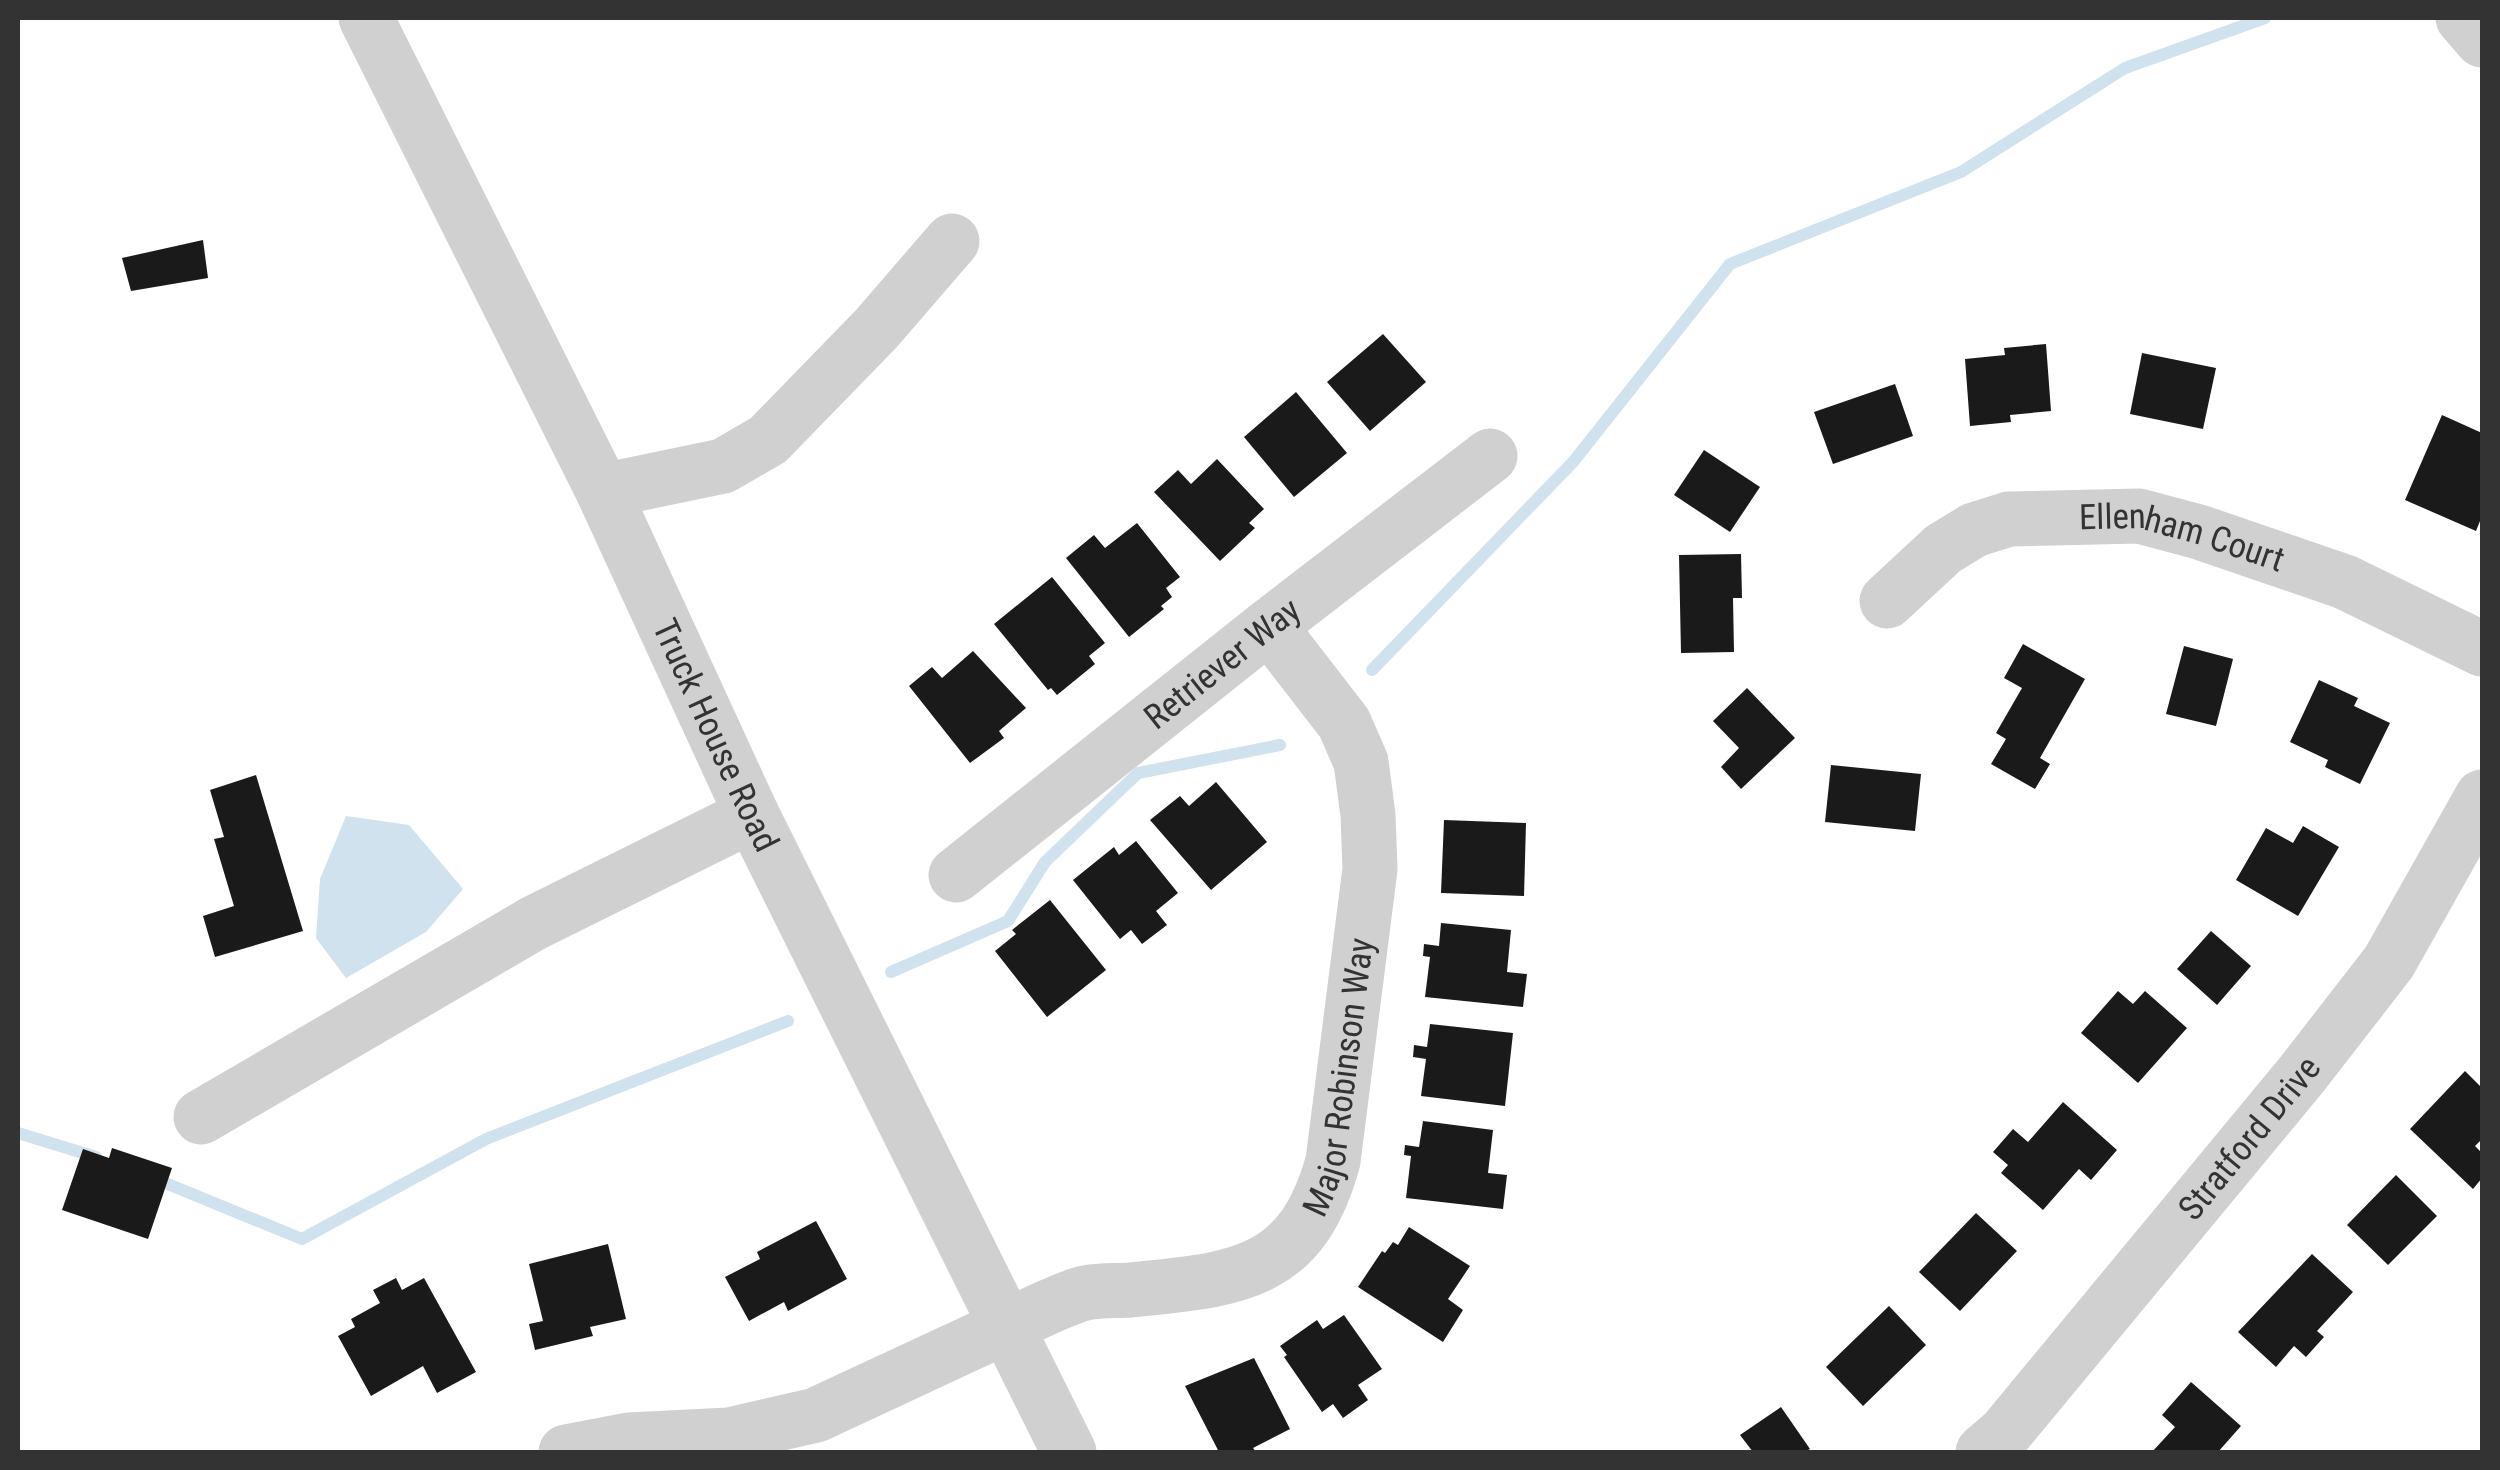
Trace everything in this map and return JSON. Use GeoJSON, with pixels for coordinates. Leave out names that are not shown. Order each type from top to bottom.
{"type":"FeatureCollection","features":[{"type":"Feature","properties":{"kind":"street","name":"Truck House Road"},"geometry":{"type":"LineString","coordinates":[[366,18],[602,490],[752,815],[1070,1452]]}},
{"type":"Feature","properties":{"kind":"street"},"geometry":{"type":"LineString","coordinates":[[2463,18],[2482,40]]}},
{"type":"Feature","properties":{"kind":"street"},"geometry":{"type":"LineString","coordinates":[[602,490],[723,466],[768,440],[876,330],[952,241]]}},
{"type":"Feature","properties":{"kind":"street","name":"Retriever Way"},"geometry":{"type":"LineString","coordinates":[[956,876],[1269,626],[1490,456]]}},
{"type":"Feature","properties":{"kind":"street","name":"Ellenham Court"},"geometry":{"type":"LineString","coordinates":[[1887,602],[1943,549],[1974,530],[2009,519],[2139,516],[2199,532],[2345,582],[2482,648]]}},
{"type":"Feature","properties":{"kind":"street","name":"Major Robinson Way"},"geometry":{"type":"LineString","coordinates":[[566,1452],[629,1440],[729,1435],[816,1415],[1087,1293],[1229,1279],[1256,1268],[1286,1248],[1309,1224],[1324,1195],[1334,1161],[1370,869],[1368,815],[1362,762],[1344,723],[1269,626]]}},
{"type":"Feature","properties":{"kind":"street","name":"Stratford Drive"},"geometry":{"type":"LineString","coordinates":[[1984,1452],[2004,1433],[2253,1133],[2389,962],[2482,797]]}},
{"type":"Feature","properties":{"kind":"street"},"geometry":{"type":"LineString","coordinates":[[201,1117],[534,923],[752,815]]}},
{"type":"Feature","properties":{"kind":"water"},"geometry":{"type":"Polygon","coordinates":[[[346,816],[409,825],[463,889],[426,932],[346,978],[316,938],[320,879],[346,816]]]}},
{"type":"Feature","properties":{"kind":"building"},"geometry":{"type":"Polygon","coordinates":[[[203,240],[208,278],[131,291],[122,258],[203,240]]]}},
{"type":"Feature","properties":{"kind":"building"},"geometry":{"type":"Polygon","coordinates":[[[1383,334],[1426,382],[1370,431],[1327,382],[1383,334]]]}},
{"type":"Feature","properties":{"kind":"building"},"geometry":{"type":"Polygon","coordinates":[[[2046,344],[2051,411],[2010,415],[2011,422],[1970,426],[1965,359],[2005,355],[2004,348],[2046,344]]]}},
{"type":"Feature","properties":{"kind":"building"},"geometry":{"type":"Polygon","coordinates":[[[2142,353],[2216,368],[2203,429],[2130,414],[2142,353]]]}},
{"type":"Feature","properties":{"kind":"building"},"geometry":{"type":"Polygon","coordinates":[[[1895,384],[1913,436],[1833,464],[1814,412],[1895,384]]]}},
{"type":"Feature","properties":{"kind":"building"},"geometry":{"type":"Polygon","coordinates":[[[1296,392],[1347,453],[1294,497],[1244,437],[1296,392]]]}},
{"type":"Feature","properties":{"kind":"building"},"geometry":{"type":"Polygon","coordinates":[[[2442,415],[2482,433],[2482,516],[2476,531],[2405,500],[2442,415]]]}},
{"type":"Feature","properties":{"kind":"building"},"geometry":{"type":"Polygon","coordinates":[[[1704,450],[1760,487],[1730,532],[1674,495],[1704,450]]]}},
{"type":"Feature","properties":{"kind":"building"},"geometry":{"type":"Polygon","coordinates":[[[1217,459],[1264,509],[1249,523],[1255,528],[1220,561],[1154,492],[1178,470],[1191,484],[1217,459]]]}},
{"type":"Feature","properties":{"kind":"building"},"geometry":{"type":"Polygon","coordinates":[[[1137,523],[1180,577],[1166,588],[1172,597],[1161,606],[1164,609],[1129,637],[1066,558],[1094,535],[1105,548],[1137,523]]]}},
{"type":"Feature","properties":{"kind":"building"},"geometry":{"type":"Polygon","coordinates":[[[1741,554],[1742,598],[1733,598],[1734,652],[1681,653],[1679,555],[1741,554]]]}},
{"type":"Feature","properties":{"kind":"building"},"geometry":{"type":"Polygon","coordinates":[[[1052,577],[1105,643],[1089,656],[1095,664],[1057,695],[1051,688],[1048,690],[994,624],[1052,577]]]}},
{"type":"Feature","properties":{"kind":"building"},"geometry":{"type":"Polygon","coordinates":[[[2023,644],[2085,679],[2040,758],[2050,764],[2035,789],[1991,764],[2006,739],[1996,733],[2022,688],[2004,678],[2023,644]]]}},
{"type":"Feature","properties":{"kind":"building"},"geometry":{"type":"Polygon","coordinates":[[[2184,646],[2233,659],[2216,726],[2166,714],[2184,646]]]}},
{"type":"Feature","properties":{"kind":"building"},"geometry":{"type":"Polygon","coordinates":[[[973,651],[1026,708],[999,731],[1004,738],[970,763],[909,686],[932,667],[942,678],[973,651]]]}},
{"type":"Feature","properties":{"kind":"building"},"geometry":{"type":"Polygon","coordinates":[[[2319,680],[2358,698],[2354,706],[2390,723],[2360,784],[2325,767],[2328,760],[2290,742],[2319,680]]]}},
{"type":"Feature","properties":{"kind":"building"},"geometry":{"type":"Polygon","coordinates":[[[1747,688],[1795,738],[1741,789],[1721,767],[1739,748],[1713,721],[1747,688]]]}},
{"type":"Feature","properties":{"kind":"building"},"geometry":{"type":"Polygon","coordinates":[[[1831,765],[1921,774],[1915,831],[1825,822],[1831,765]]]}},
{"type":"Feature","properties":{"kind":"building"},"geometry":{"type":"Polygon","coordinates":[[[256,775],[303,931],[215,957],[203,916],[234,906],[214,839],[224,837],[210,790],[256,775]]]}},
{"type":"Feature","properties":{"kind":"building"},"geometry":{"type":"Polygon","coordinates":[[[1216,782],[1267,842],[1211,890],[1150,820],[1180,796],[1189,806],[1216,782]]]}},
{"type":"Feature","properties":{"kind":"building"},"geometry":{"type":"Polygon","coordinates":[[[1444,820],[1526,823],[1524,896],[1441,893],[1444,820]]]}},
{"type":"Feature","properties":{"kind":"building"},"geometry":{"type":"Polygon","coordinates":[[[2303,826],[2339,847],[2298,916],[2236,880],[2266,828],[2293,843],[2303,826]]]}},
{"type":"Feature","properties":{"kind":"building"},"geometry":{"type":"Polygon","coordinates":[[[1136,841],[1178,893],[1156,911],[1167,925],[1142,944],[1131,930],[1120,939],[1073,880],[1114,847],[1119,855],[1136,841]]]}},
{"type":"Feature","properties":{"kind":"building"},"geometry":{"type":"Polygon","coordinates":[[[1050,900],[1106,970],[1047,1017],[995,951],[1016,934],[1012,930],[1050,900]]]}},
{"type":"Feature","properties":{"kind":"building"},"geometry":{"type":"Polygon","coordinates":[[[1441,923],[1511,930],[1507,972],[1527,974],[1523,1007],[1425,997],[1430,957],[1423,956],[1424,944],[1439,946],[1441,923]]]}},
{"type":"Feature","properties":{"kind":"building"},"geometry":{"type":"Polygon","coordinates":[[[2211,931],[2251,966],[2217,1005],[2177,969],[2211,931]]]}},
{"type":"Feature","properties":{"kind":"building"},"geometry":{"type":"Polygon","coordinates":[[[2118,991],[2133,1004],[2145,991],[2187,1028],[2138,1083],[2081,1033],[2118,991]]]}},
{"type":"Feature","properties":{"kind":"building"},"geometry":{"type":"Polygon","coordinates":[[[1430,1024],[1513,1033],[1505,1106],[1421,1096],[1426,1059],[1413,1057],[1414,1045],[1427,1047],[1430,1024]]]}},
{"type":"Feature","properties":{"kind":"building"},"geometry":{"type":"Polygon","coordinates":[[[2465,1071],[2482,1088],[2482,1139],[2475,1146],[2482,1153],[2482,1178],[2473,1189],[2410,1129],[2465,1071]]]}},
{"type":"Feature","properties":{"kind":"building"},"geometry":{"type":"Polygon","coordinates":[[[2063,1102],[2117,1150],[2091,1180],[2079,1169],[2043,1210],[2001,1173],[2008,1165],[1993,1152],[2013,1129],[2028,1142],[2063,1102]]]}},
{"type":"Feature","properties":{"kind":"building"},"geometry":{"type":"Polygon","coordinates":[[[1423,1121],[1493,1130],[1488,1173],[1507,1175],[1503,1209],[1406,1198],[1411,1156],[1404,1155],[1405,1145],[1419,1147],[1423,1121]]]}},
{"type":"Feature","properties":{"kind":"building"},"geometry":{"type":"Polygon","coordinates":[[[112,1148],[172,1168],[148,1239],[62,1210],[83,1149],[109,1158],[112,1148]]]}},
{"type":"Feature","properties":{"kind":"building"},"geometry":{"type":"Polygon","coordinates":[[[2396,1175],[2437,1216],[2388,1265],[2347,1225],[2396,1175]]]}},
{"type":"Feature","properties":{"kind":"building"},"geometry":{"type":"Polygon","coordinates":[[[1976,1213],[2017,1251],[1960,1311],[1919,1272],[1976,1213]]]}},
{"type":"Feature","properties":{"kind":"building"},"geometry":{"type":"Polygon","coordinates":[[[816,1221],[847,1279],[788,1311],[784,1302],[749,1321],[725,1277],[760,1259],[757,1252],[816,1221]]]}},
{"type":"Feature","properties":{"kind":"building"},"geometry":{"type":"Polygon","coordinates":[[[1409,1227],[1470,1266],[1448,1299],[1463,1310],[1443,1342],[1358,1287],[1382,1251],[1385,1253],[1393,1242],[1398,1245],[1409,1227]]]}},
{"type":"Feature","properties":{"kind":"building"},"geometry":{"type":"Polygon","coordinates":[[[608,1244],[626,1319],[590,1327],[593,1336],[535,1350],[529,1324],[543,1321],[529,1264],[608,1244]]]}},
{"type":"Feature","properties":{"kind":"building"},"geometry":{"type":"Polygon","coordinates":[[[2312,1254],[2353,1292],[2317,1331],[2324,1337],[2306,1357],[2294,1346],[2276,1367],[2238,1332],[2312,1254]]]}},
{"type":"Feature","properties":{"kind":"building"},"geometry":{"type":"Polygon","coordinates":[[[396,1278],[402,1290],[424,1278],[476,1372],[437,1393],[423,1366],[371,1396],[338,1336],[355,1327],[351,1319],[380,1303],[373,1290],[396,1278]]]}},
{"type":"Feature","properties":{"kind":"building"},"geometry":{"type":"Polygon","coordinates":[[[1889,1306],[1926,1345],[1863,1406],[1826,1367],[1889,1306]]]}},
{"type":"Feature","properties":{"kind":"building"},"geometry":{"type":"Polygon","coordinates":[[[1344,1315],[1382,1369],[1358,1385],[1368,1400],[1343,1418],[1333,1404],[1322,1412],[1280,1346],[1317,1320],[1323,1329],[1344,1315]]]}},
{"type":"Feature","properties":{"kind":"building"},"geometry":{"type":"Polygon","coordinates":[[[1254,1358],[1290,1429],[1253,1448],[1256,1452],[1219,1452],[1185,1386],[1254,1358]]]}},
{"type":"Feature","properties":{"kind":"building"},"geometry":{"type":"Polygon","coordinates":[[[2191,1382],[2241,1426],[2218,1452],[2152,1452],[2175,1427],[2162,1415],[2191,1382]]]}},
{"type":"Feature","properties":{"kind":"building"},"geometry":{"type":"Polygon","coordinates":[[[1781,1407],[1810,1449],[1753,1452],[1740,1435],[1781,1407]]]}},
{"type":"Feature","properties":{"kind":"waterway"},"geometry":{"type":"LineString","coordinates":[[1372,670],[1573,462],[1730,264],[1961,172],[2125,68],[2265,18]]}},
{"type":"Feature","properties":{"kind":"waterway"},"geometry":{"type":"LineString","coordinates":[[891,972],[1008,921],[1045,862],[1138,773],[1280,745]]}},
{"type":"Feature","properties":{"kind":"waterway"},"geometry":{"type":"LineString","coordinates":[[153,1178],[302,1239],[486,1139],[788,1021]]}},
{"type":"Feature","properties":{"kind":"waterway"},"geometry":{"type":"LineString","coordinates":[[18,1133],[96,1157]]}}]}
